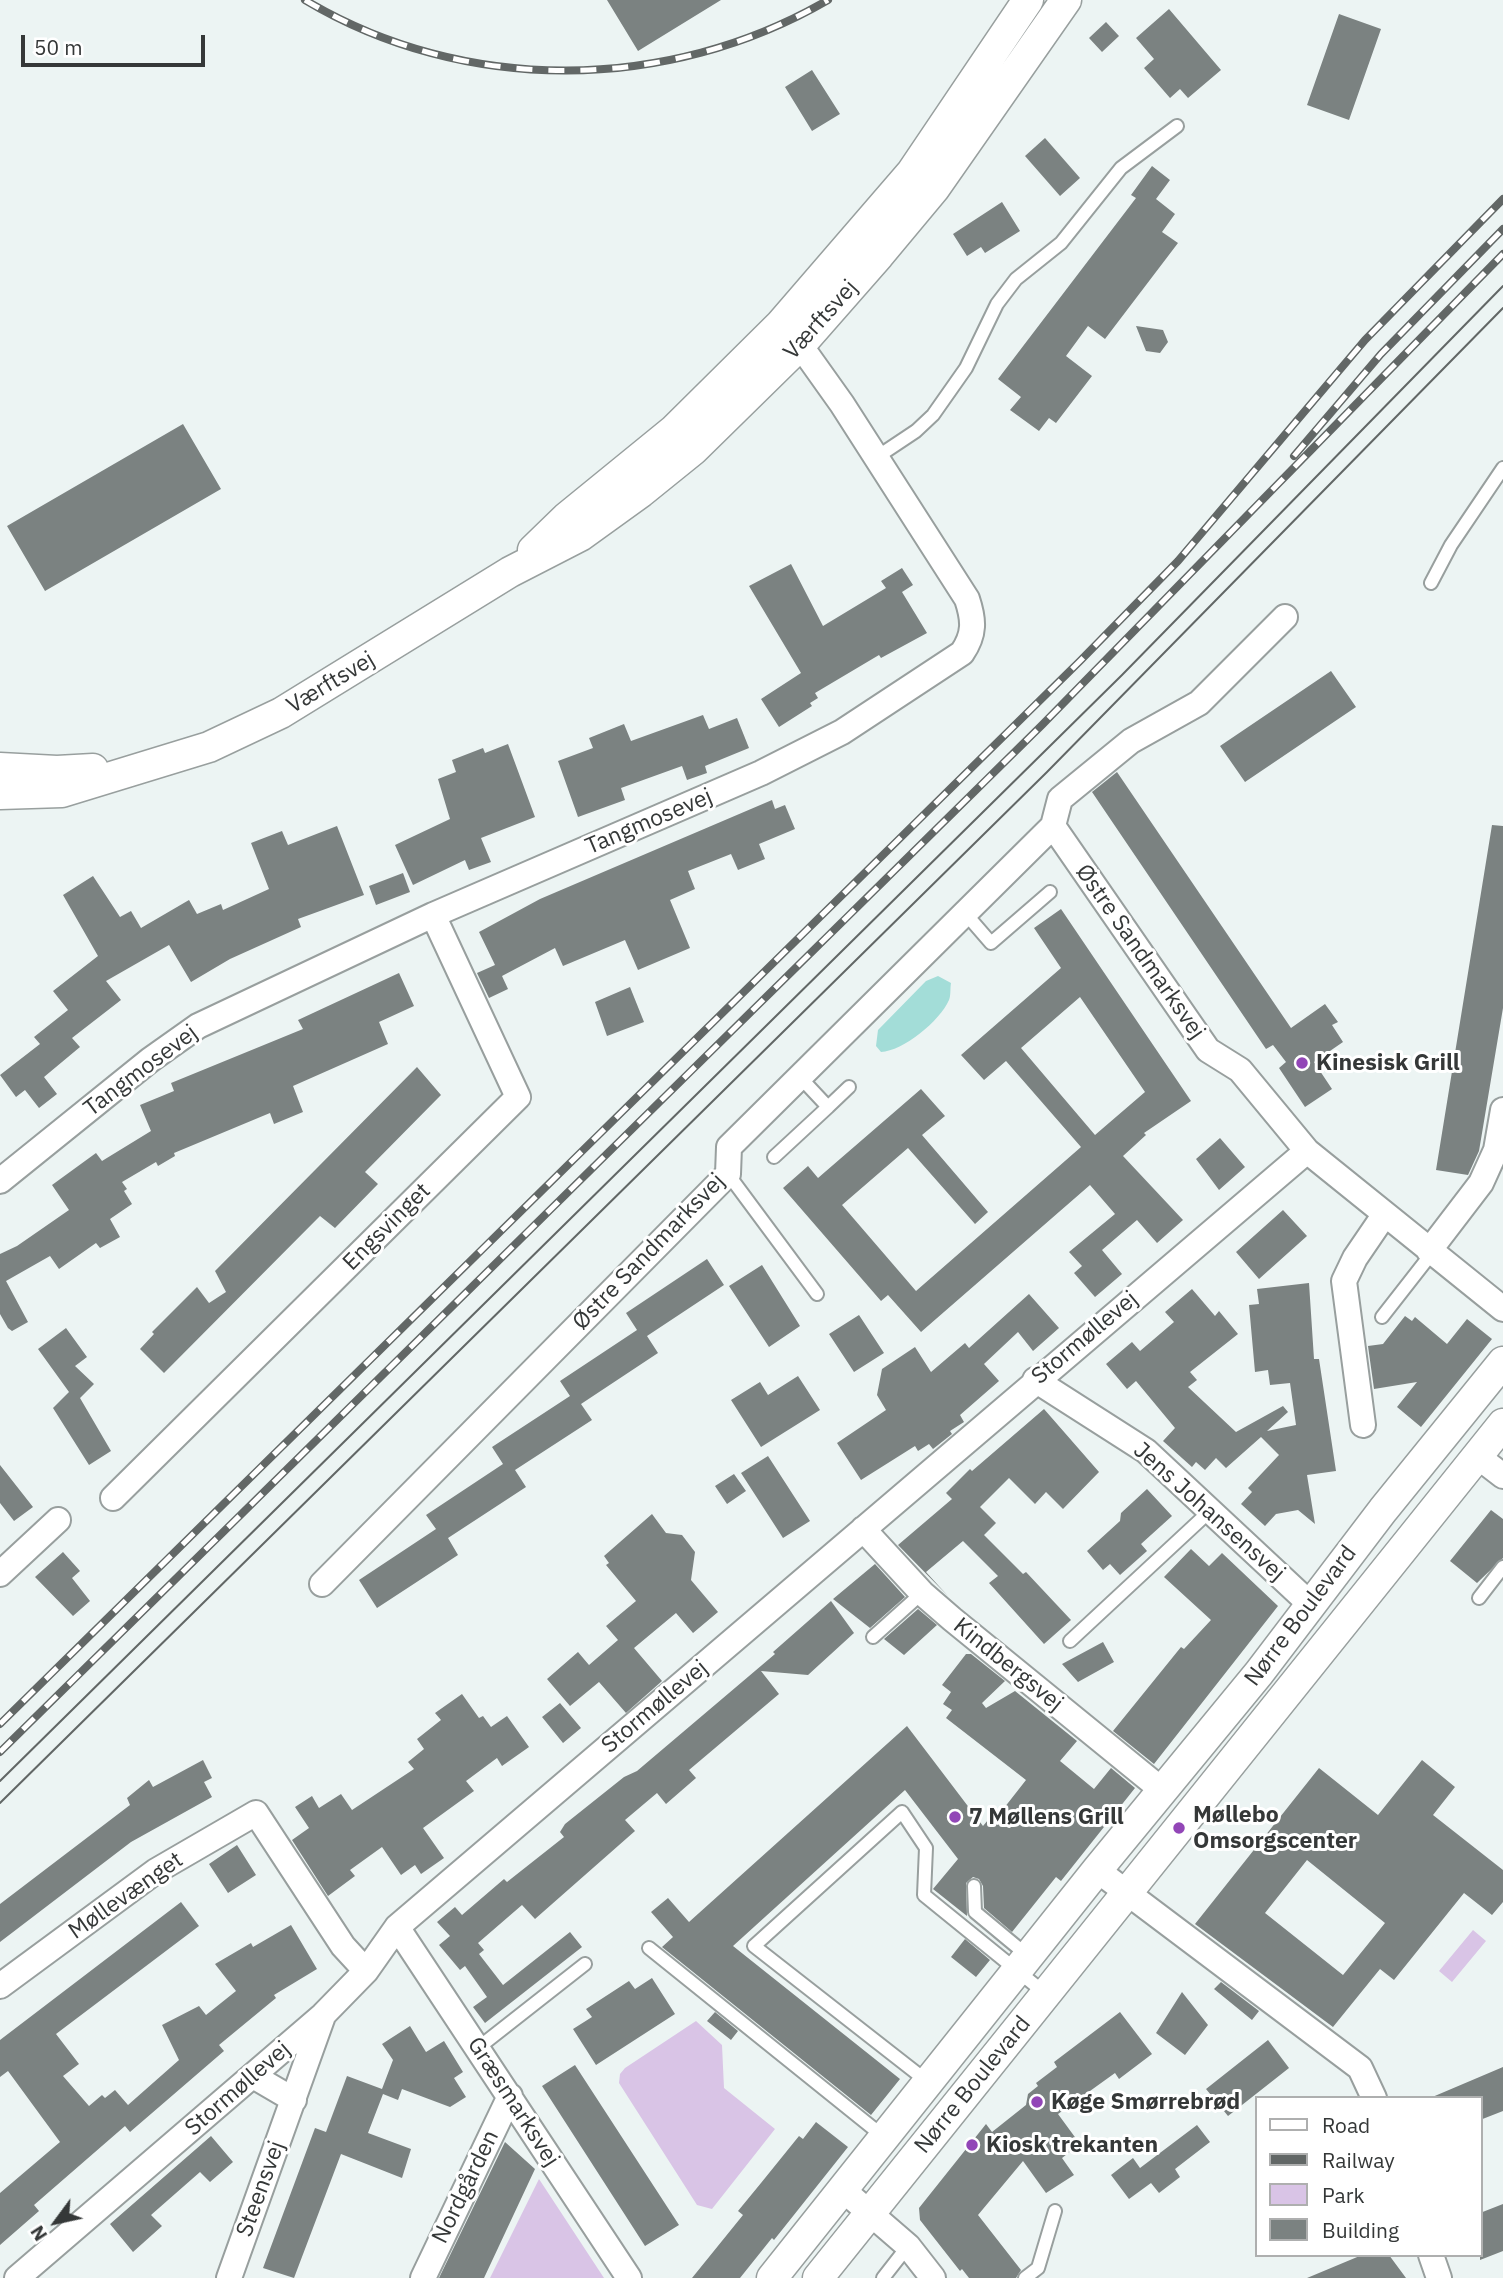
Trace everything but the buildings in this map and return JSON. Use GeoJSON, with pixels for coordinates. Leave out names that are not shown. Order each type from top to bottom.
{"type":"FeatureCollection","features":[{"type":"Feature","properties":{"kind":"street","name":"Værftsvej"},"geometry":{"type":"LineString","coordinates":[[790,335],[912,172],[1028,0]]}},
{"type":"Feature","properties":{"kind":"street","name":"Værftsvej"},"geometry":{"type":"LineString","coordinates":[[0,794],[62,792],[139,766],[209,747],[281,713],[510,572],[566,518],[790,335],[934,189],[1066,0]]}},
{"type":"Feature","properties":{"kind":"street","name":"Tangmosevej"},"geometry":{"type":"LineString","coordinates":[[0,1181],[150,1060],[198,1026],[433,915],[761,773],[842,732],[962,653],[972,636],[973,626],[967,599],[877,457],[790,335]]}},
{"type":"Feature","properties":{"kind":"street","name":"Østre Sandmarksvej"},"geometry":{"type":"LineString","coordinates":[[322,1584],[728,1174],[729,1147],[798,1075],[1053,827],[1060,799],[1131,741],[1199,703],[1285,617]]}},
{"type":"Feature","properties":{"kind":"street","name":"Værftsvej"},"geometry":{"type":"LineString","coordinates":[[0,768],[57,771],[139,766]]}},
{"type":"Feature","properties":{"kind":"street","name":"Østre Sandmarksvej"},"geometry":{"type":"LineString","coordinates":[[1053,827],[1208,1050],[1240,1070],[1307,1151],[1503,1309]]}},
{"type":"Feature","properties":{"kind":"street","name":"Engsvinget"},"geometry":{"type":"LineString","coordinates":[[113,1498],[518,1097],[433,915]]}},
{"type":"Feature","properties":{"kind":"street"},"geometry":{"type":"LineString","coordinates":[[1431,1252],[1481,1183],[1496,1150],[1503,1110]]}},
{"type":"Feature","properties":{"kind":"street","name":"Stormøllevej"},"geometry":{"type":"LineString","coordinates":[[17,2278],[323,2015],[366,1971],[397,1927],[1035,1380],[1307,1151]]}},
{"type":"Feature","properties":{"kind":"street"},"geometry":{"type":"LineString","coordinates":[[1363,1425],[1344,1281],[1355,1258],[1385,1214]]}},
{"type":"Feature","properties":{"kind":"street","name":"Nørre Boulevard"},"geometry":{"type":"LineString","coordinates":[[772,2278],[1097,1870],[1258,1673],[1503,1362]]}},
{"type":"Feature","properties":{"kind":"street","name":"Jens Johansensvej"},"geometry":{"type":"LineString","coordinates":[[1035,1380],[1146,1451],[1310,1604]]}},
{"type":"Feature","properties":{"kind":"street","name":"Nørre Boulevard"},"geometry":{"type":"LineString","coordinates":[[818,2278],[1503,1424]]}},
{"type":"Feature","properties":{"kind":"street"},"geometry":{"type":"LineString","coordinates":[[1477,1456],[1503,1476]]}},
{"type":"Feature","properties":{"kind":"street"},"geometry":{"type":"LineString","coordinates":[[0,1574],[58,1520]]}},
{"type":"Feature","properties":{"kind":"street","name":"Kindbergsvej"},"geometry":{"type":"LineString","coordinates":[[863,1529],[922,1593],[1162,1790]]}},
{"type":"Feature","properties":{"kind":"street","name":"Møllevænget"},"geometry":{"type":"LineString","coordinates":[[0,1986],[156,1871],[256,1813],[343,1946],[366,1971]]}},
{"type":"Feature","properties":{"kind":"street"},"geometry":{"type":"LineString","coordinates":[[1097,1870],[1360,2068],[1373,2096]]}},
{"type":"Feature","properties":{"kind":"street","name":"Græsmarksvej"},"geometry":{"type":"LineString","coordinates":[[397,1927],[629,2278]]}},
{"type":"Feature","properties":{"kind":"street","name":"Steensvej"},"geometry":{"type":"LineString","coordinates":[[229,2278],[323,2015]]}},
{"type":"Feature","properties":{"kind":"street"},"geometry":{"type":"LineString","coordinates":[[253,2076],[294,2100]]}},
{"type":"Feature","properties":{"kind":"street","name":"Nordgården"},"geometry":{"type":"LineString","coordinates":[[423,2278],[510,2096]]}},
{"type":"Feature","properties":{"kind":"street"},"geometry":{"type":"LineString","coordinates":[[842,2189],[908,2246],[933,2278]]}},
{"type":"Feature","properties":{"kind":"street"},"geometry":{"type":"LineString","coordinates":[[1432,2257],[1439,2278]]}},
{"type":"Feature","properties":{"kind":"lane"},"geometry":{"type":"LineString","coordinates":[[877,457],[916,431],[933,415],[966,368],[998,304],[1016,279],[1061,243],[1121,168],[1177,126]]}},
{"type":"Feature","properties":{"kind":"lane"},"geometry":{"type":"LineString","coordinates":[[1431,583],[1451,545],[1503,468]]}},
{"type":"Feature","properties":{"kind":"lane"},"geometry":{"type":"LineString","coordinates":[[965,913],[991,943],[1050,892]]}},
{"type":"Feature","properties":{"kind":"lane"},"geometry":{"type":"LineString","coordinates":[[798,1075],[828,1107]]}},
{"type":"Feature","properties":{"kind":"lane"},"geometry":{"type":"LineString","coordinates":[[774,1157],[849,1087]]}},
{"type":"Feature","properties":{"kind":"lane"},"geometry":{"type":"LineString","coordinates":[[728,1174],[817,1294]]}},
{"type":"Feature","properties":{"kind":"lane"},"geometry":{"type":"LineString","coordinates":[[1382,1317],[1431,1252]]}},
{"type":"Feature","properties":{"kind":"lane"},"geometry":{"type":"LineString","coordinates":[[1070,1642],[1211,1510]]}},
{"type":"Feature","properties":{"kind":"lane"},"geometry":{"type":"LineString","coordinates":[[1479,1598],[1503,1567]]}},
{"type":"Feature","properties":{"kind":"lane"},"geometry":{"type":"LineString","coordinates":[[873,1637],[922,1593]]}},
{"type":"Feature","properties":{"kind":"lane"},"geometry":{"type":"LineString","coordinates":[[929,2082],[754,1946],[902,1812],[926,1848],[924,1895],[1023,1963]]}},
{"type":"Feature","properties":{"kind":"lane"},"geometry":{"type":"LineString","coordinates":[[974,1886],[975,1912],[1023,1963],[1046,1994]]}},
{"type":"Feature","properties":{"kind":"lane","name":"Nørre Boulevard"},"geometry":{"type":"LineString","coordinates":[[649,1948],[884,2137]]}},
{"type":"Feature","properties":{"kind":"lane"},"geometry":{"type":"LineString","coordinates":[[478,2048],[585,1964]]}},
{"type":"Feature","properties":{"kind":"lane"},"geometry":{"type":"LineString","coordinates":[[1025,2278],[1038,2268],[1055,2211]]}},
{"type":"Feature","properties":{"kind":"lane"},"geometry":{"type":"LineString","coordinates":[[883,2278],[908,2246]]}},
{"type":"Feature","properties":{"kind":"green space"},"geometry":{"type":"Polygon","coordinates":[[[1473,1930],[1486,1941],[1452,1982],[1439,1971],[1473,1930]]]}},
{"type":"Feature","properties":{"kind":"green space"},"geometry":{"type":"Polygon","coordinates":[[[696,2021],[722,2045],[724,2088],[775,2129],[712,2209],[697,2205],[619,2083],[620,2074],[625,2068],[696,2021]]]}},
{"type":"Feature","properties":{"kind":"green space"},"geometry":{"type":"Polygon","coordinates":[[[539,2179],[604,2278],[490,2278],[539,2179]]]}},
{"type":"Feature","properties":{"kind":"water"},"geometry":{"type":"Polygon","coordinates":[[[938,976],[951,983],[950,998],[938,1017],[910,1041],[881,1052],[876,1046],[878,1030],[926,981],[938,976]]]}},
{"type":"Feature","properties":{"kind":"tram line"},"geometry":{"type":"LineString","coordinates":[[0,1781],[1122,675],[1503,286]]}},
{"type":"Feature","properties":{"kind":"tram line"},"geometry":{"type":"LineString","coordinates":[[0,1803],[1047,772],[1503,308]]}},
{"type":"Feature","properties":{"kind":"railway"},"geometry":{"type":"LineString","coordinates":[[305,0],[367,31],[431,53],[498,66],[566,71],[634,66],[701,53],[766,31],[828,0]]}},
{"type":"Feature","properties":{"kind":"railway"},"geometry":{"type":"LineString","coordinates":[[0,1724],[1080,661],[1178,561],[1365,340],[1503,199]]}},
{"type":"Feature","properties":{"kind":"railway"},"geometry":{"type":"LineString","coordinates":[[1294,456],[1381,354],[1503,229]]}},
{"type":"Feature","properties":{"kind":"railway"},"geometry":{"type":"LineString","coordinates":[[0,1752],[1042,725],[1503,254]]}},
{"type":"Feature","properties":{"kind":"place","name":"Kinesisk Grill"},"geometry":{"type":"Point","coordinates":[1302,1063]}},
{"type":"Feature","properties":{"kind":"place","name":"7 Møllens Grill"},"geometry":{"type":"Point","coordinates":[955,1817]}},
{"type":"Feature","properties":{"kind":"place","name":"Møllebo Omsorgscenter"},"geometry":{"type":"Point","coordinates":[1179,1828]}},
{"type":"Feature","properties":{"kind":"place","name":"Køge Smørrebrød"},"geometry":{"type":"Point","coordinates":[1037,2102]}},
{"type":"Feature","properties":{"kind":"place","name":"Kiosk trekanten"},"geometry":{"type":"Point","coordinates":[972,2145]}}]}
